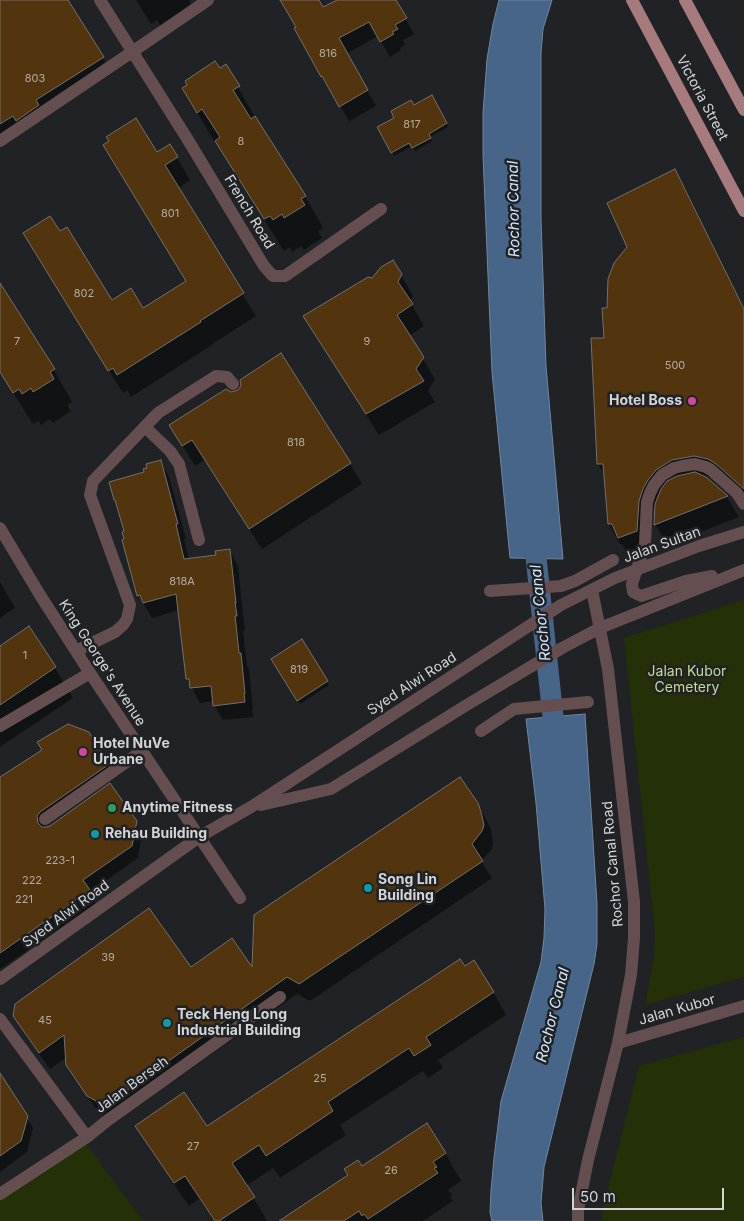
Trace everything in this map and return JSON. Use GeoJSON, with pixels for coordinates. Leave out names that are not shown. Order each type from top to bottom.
{"type":"FeatureCollection","features":[{"type":"Feature","properties":{"kind":"main road","name":"Victoria Street"},"geometry":{"type":"LineString","coordinates":[[632,0],[744,210]]}},
{"type":"Feature","properties":{"kind":"main road"},"geometry":{"type":"LineString","coordinates":[[685,0],[744,110]]}},
{"type":"Feature","properties":{"kind":"street","name":"French Road"},"geometry":{"type":"LineString","coordinates":[[100,0],[264,266],[273,276],[285,276],[381,209]]}},
{"type":"Feature","properties":{"kind":"street"},"geometry":{"type":"LineString","coordinates":[[0,140],[208,0]]}},
{"type":"Feature","properties":{"kind":"street"},"geometry":{"type":"LineString","coordinates":[[76,651],[115,632],[127,619],[130,605],[90,495],[93,481],[158,413],[216,376],[227,377],[233,384]]}},
{"type":"Feature","properties":{"kind":"street"},"geometry":{"type":"LineString","coordinates":[[145,426],[170,451],[179,464],[199,540]]}},
{"type":"Feature","properties":{"kind":"street"},"geometry":{"type":"LineString","coordinates":[[742,571],[686,581],[642,596],[633,592],[632,584],[645,544],[647,502],[654,484],[662,475],[674,468],[688,464],[706,467],[737,493],[744,504]]}},
{"type":"Feature","properties":{"kind":"street","name":"King George's Avenue"},"geometry":{"type":"LineString","coordinates":[[0,528],[90,673],[240,898]]}},
{"type":"Feature","properties":{"kind":"street","name":"Jalan Sultan"},"geometry":{"type":"LineString","coordinates":[[592,590],[615,578],[699,546],[744,532]]}},
{"type":"Feature","properties":{"kind":"street"},"geometry":{"type":"LineString","coordinates":[[495,590],[560,586],[575,581],[612,560]]}},
{"type":"Feature","properties":{"kind":"street"},"geometry":{"type":"LineString","coordinates":[[600,628],[742,571]]}},
{"type":"Feature","properties":{"kind":"street","name":"Syed Alwi Road"},"geometry":{"type":"LineString","coordinates":[[0,980],[199,837],[251,807],[560,605],[592,590]]}},
{"type":"Feature","properties":{"kind":"street","name":"Rochor Canal Road"},"geometry":{"type":"LineString","coordinates":[[578,1221],[578,1210],[588,1160],[618,1043],[631,975],[634,938],[634,902],[608,669],[592,590]]}},
{"type":"Feature","properties":{"kind":"street","name":"Syed Alwi Road"},"geometry":{"type":"LineString","coordinates":[[251,807],[331,789],[470,703],[562,648],[600,628]]}},
{"type":"Feature","properties":{"kind":"street"},"geometry":{"type":"LineString","coordinates":[[0,726],[90,673]]}},
{"type":"Feature","properties":{"kind":"street"},"geometry":{"type":"LineString","coordinates":[[481,731],[514,709],[588,702]]}},
{"type":"Feature","properties":{"kind":"street"},"geometry":{"type":"LineString","coordinates":[[44,820],[142,751]]}},
{"type":"Feature","properties":{"kind":"street","name":"Jalan Berseh"},"geometry":{"type":"LineString","coordinates":[[0,1194],[87,1137],[280,997]]}},
{"type":"Feature","properties":{"kind":"street","name":"Jalan Kubor"},"geometry":{"type":"LineString","coordinates":[[618,1043],[744,1006]]}},
{"type":"Feature","properties":{"kind":"street"},"geometry":{"type":"LineString","coordinates":[[0,1019],[87,1137]]}},
{"type":"Feature","properties":{"kind":"green space","name":"Jalan Kubor Cemetery"},"geometry":{"type":"Polygon","coordinates":[[[744,600],[744,977],[645,1005],[654,956],[655,932],[624,638],[744,600]]]}},
{"type":"Feature","properties":{"kind":"green space"},"geometry":{"type":"Polygon","coordinates":[[[744,1037],[744,1221],[602,1221],[603,1208],[639,1066],[744,1037]]]}},
{"type":"Feature","properties":{"kind":"green space"},"geometry":{"type":"Polygon","coordinates":[[[84,1141],[143,1221],[0,1221],[0,1198],[84,1141]]]}},
{"type":"Feature","properties":{"kind":"water"},"geometry":{"type":"Polygon","coordinates":[[[499,0],[552,0],[543,29],[541,53],[541,219],[546,366],[563,559],[510,558],[492,372],[483,155],[483,113],[487,59],[499,0]]]}},
{"type":"Feature","properties":{"kind":"water"},"geometry":{"type":"Polygon","coordinates":[[[585,714],[597,904],[597,944],[594,964],[544,1167],[541,1203],[543,1221],[492,1221],[490,1212],[491,1191],[501,1101],[541,962],[544,938],[545,909],[536,803],[526,719],[585,714]]]}},
{"type":"Feature","properties":{"kind":"building"},"geometry":{"type":"Polygon","coordinates":[[[0,0],[68,0],[104,57],[36,100],[39,105],[16,121],[13,116],[0,124],[0,0]]]}},
{"type":"Feature","properties":{"kind":"building"},"geometry":{"type":"Polygon","coordinates":[[[280,0],[319,0],[323,7],[337,0],[396,0],[407,18],[395,25],[398,29],[392,32],[394,34],[380,42],[369,22],[339,38],[368,90],[339,107],[280,0]]]}},
{"type":"Feature","properties":{"kind":"building"},"geometry":{"type":"Polygon","coordinates":[[[215,61],[220,68],[226,64],[240,86],[233,90],[251,119],[255,116],[306,196],[301,199],[305,205],[284,218],[282,214],[273,220],[270,216],[264,219],[215,141],[220,137],[202,109],[197,113],[182,88],[187,85],[185,81],[215,61]]]}},
{"type":"Feature","properties":{"kind":"building"},"geometry":{"type":"Polygon","coordinates":[[[432,95],[447,123],[429,134],[431,138],[412,148],[409,143],[391,153],[377,127],[394,118],[391,111],[411,100],[414,105],[432,95]]]}},
{"type":"Feature","properties":{"kind":"building"},"geometry":{"type":"Polygon","coordinates":[[[136,118],[157,152],[170,144],[178,157],[165,165],[244,293],[117,375],[113,368],[108,371],[23,233],[50,216],[60,231],[67,227],[112,300],[131,288],[143,308],[186,281],[103,145],[109,141],[106,137],[136,118]]]}},
{"type":"Feature","properties":{"kind":"building"},"geometry":{"type":"Polygon","coordinates":[[[675,169],[744,309],[744,489],[708,459],[694,456],[672,460],[656,470],[643,489],[639,501],[637,531],[618,538],[612,524],[608,524],[603,464],[597,464],[591,338],[604,338],[602,308],[607,308],[608,279],[614,263],[627,247],[607,203],[675,169]]]}},
{"type":"Feature","properties":{"kind":"building"},"geometry":{"type":"Polygon","coordinates":[[[393,260],[402,274],[398,282],[413,304],[397,315],[424,357],[416,369],[424,381],[366,414],[303,316],[368,277],[372,278],[381,267],[393,260]]]}},
{"type":"Feature","properties":{"kind":"building"},"geometry":{"type":"Polygon","coordinates":[[[0,283],[55,369],[50,372],[54,379],[33,392],[31,388],[22,394],[19,389],[13,393],[0,372],[0,283]]]}},
{"type":"Feature","properties":{"kind":"building"},"geometry":{"type":"Polygon","coordinates":[[[281,353],[351,463],[249,529],[192,440],[182,446],[169,425],[226,389],[231,392],[238,390],[241,386],[240,380],[281,353]]]}},
{"type":"Feature","properties":{"kind":"building"},"geometry":{"type":"Polygon","coordinates":[[[161,460],[178,524],[176,524],[184,559],[216,555],[215,551],[230,549],[237,616],[235,616],[239,653],[241,653],[245,702],[213,706],[211,686],[190,688],[189,679],[186,679],[176,594],[143,603],[140,595],[137,596],[122,540],[124,539],[122,532],[124,531],[109,482],[144,472],[143,469],[147,468],[146,464],[161,460]]]}},
{"type":"Feature","properties":{"kind":"building"},"geometry":{"type":"Polygon","coordinates":[[[695,472],[706,477],[728,496],[654,525],[655,504],[661,489],[667,481],[677,476],[695,472]]]}},
{"type":"Feature","properties":{"kind":"building"},"geometry":{"type":"Polygon","coordinates":[[[29,626],[56,667],[0,705],[0,646],[29,626]]]}},
{"type":"Feature","properties":{"kind":"building"},"geometry":{"type":"Polygon","coordinates":[[[302,639],[328,681],[297,701],[271,659],[302,639]]]}},
{"type":"Feature","properties":{"kind":"building"},"geometry":{"type":"Polygon","coordinates":[[[68,724],[89,732],[108,765],[40,812],[37,816],[38,823],[42,827],[50,826],[110,783],[137,821],[132,846],[83,880],[90,890],[0,953],[0,777],[42,750],[37,742],[68,724]]]}},
{"type":"Feature","properties":{"kind":"building"},"geometry":{"type":"Polygon","coordinates":[[[460,777],[478,803],[481,812],[484,825],[482,831],[472,844],[483,861],[299,984],[287,977],[105,1106],[87,1096],[66,1065],[64,1035],[39,1053],[13,1016],[15,1004],[149,908],[191,967],[232,938],[252,967],[254,915],[460,777]]]}},
{"type":"Feature","properties":{"kind":"building"},"geometry":{"type":"Polygon","coordinates":[[[460,959],[465,966],[474,960],[494,992],[426,1037],[431,1045],[414,1056],[409,1048],[328,1102],[333,1111],[266,1156],[259,1145],[232,1163],[255,1197],[219,1221],[215,1221],[185,1176],[174,1183],[135,1126],[184,1092],[207,1126],[460,959]]]}},
{"type":"Feature","properties":{"kind":"building"},"geometry":{"type":"Polygon","coordinates":[[[0,1073],[28,1116],[21,1141],[0,1156],[0,1073]]]}},
{"type":"Feature","properties":{"kind":"building"},"geometry":{"type":"Polygon","coordinates":[[[427,1123],[446,1153],[433,1162],[437,1167],[434,1168],[438,1173],[368,1219],[364,1214],[362,1216],[359,1211],[344,1221],[279,1221],[348,1175],[344,1169],[358,1160],[362,1166],[427,1123]]]}},
{"type":"Feature","properties":{"kind":"waterway","name":"Rochor Canal"},"geometry":{"type":"LineString","coordinates":[[533,529],[556,745]]}},
{"type":"Feature","properties":{"kind":"place","name":"Hotel Boss"},"geometry":{"type":"Point","coordinates":[692,401]}},
{"type":"Feature","properties":{"kind":"place","name":"Hotel NuVe Urbane"},"geometry":{"type":"Point","coordinates":[83,752]}},
{"type":"Feature","properties":{"kind":"place","name":"Anytime Fitness"},"geometry":{"type":"Point","coordinates":[112,808]}},
{"type":"Feature","properties":{"kind":"place","name":"Rehau Building"},"geometry":{"type":"Point","coordinates":[95,834]}},
{"type":"Feature","properties":{"kind":"place","name":"Song Lin Building"},"geometry":{"type":"Point","coordinates":[368,888]}},
{"type":"Feature","properties":{"kind":"place","name":"Teck Heng Long Industrial Building"},"geometry":{"type":"Point","coordinates":[167,1023]}}]}
